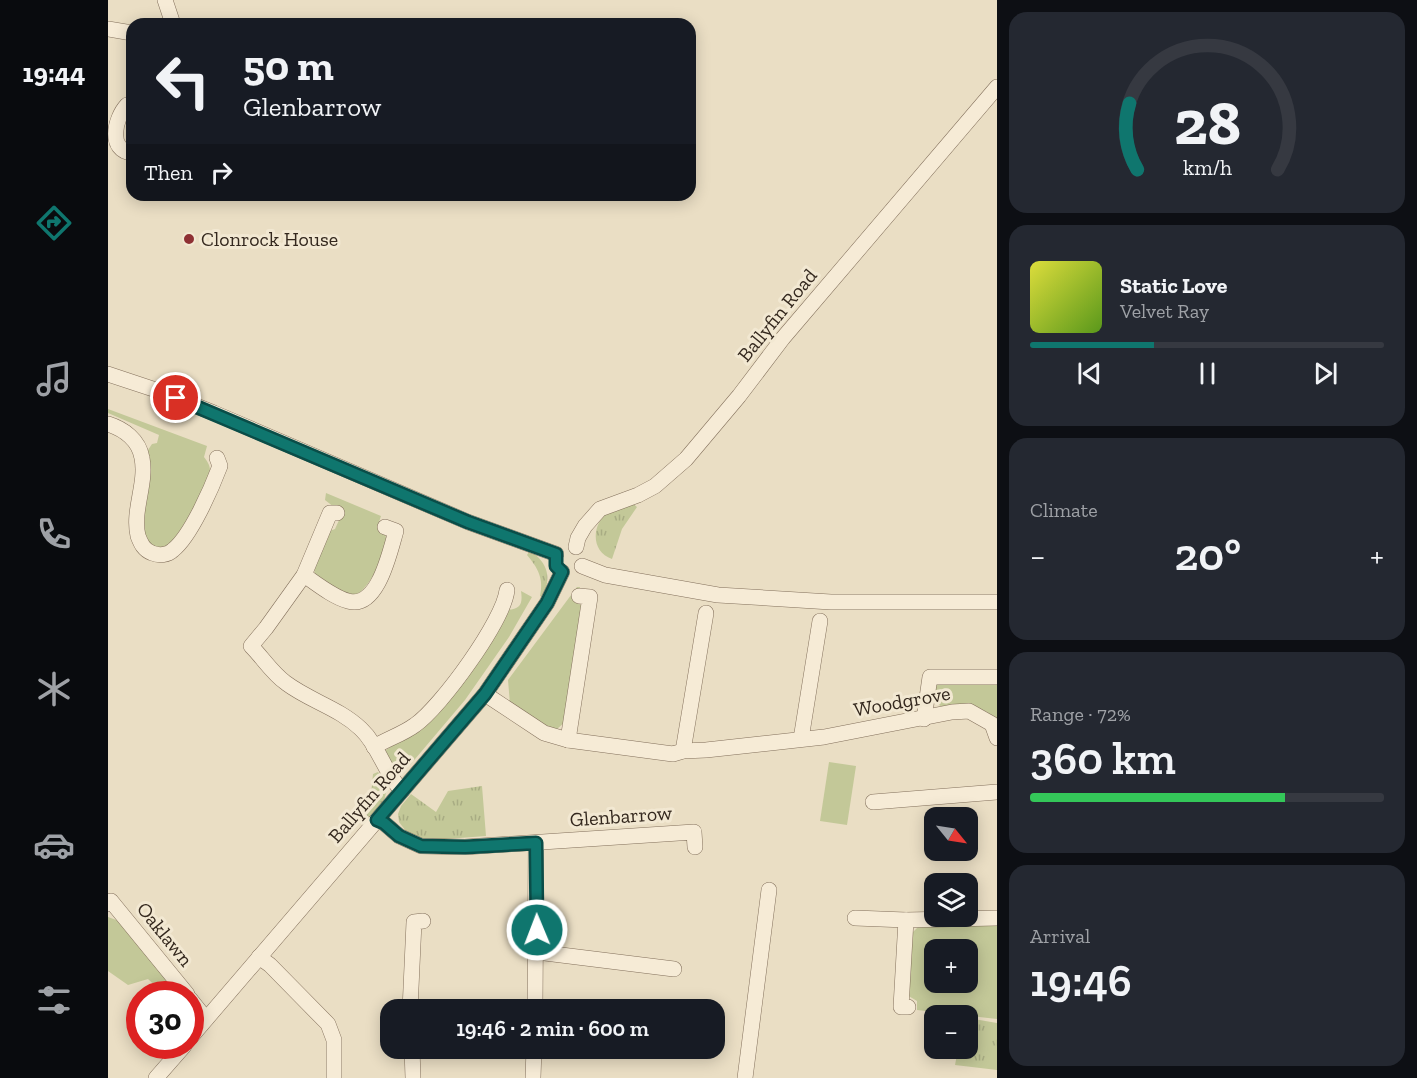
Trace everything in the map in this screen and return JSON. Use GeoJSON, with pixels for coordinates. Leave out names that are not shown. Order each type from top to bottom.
{"type":"FeatureCollection","features":[{"type":"Feature","properties":{"kind":"street"},"geometry":{"type":"LineString","coordinates":[[165,0],[170,18]]}},
{"type":"Feature","properties":{"kind":"street"},"geometry":{"type":"LineString","coordinates":[[108,29],[126,32]]}},
{"type":"Feature","properties":{"kind":"street","name":"Ballyfin Road"},"geometry":{"type":"LineString","coordinates":[[576,547],[585,526],[600,509],[655,486],[686,459],[739,396],[783,338],[997,87]]}},
{"type":"Feature","properties":{"kind":"street"},"geometry":{"type":"LineString","coordinates":[[126,106],[114,134],[118,149],[126,152]]}},
{"type":"Feature","properties":{"kind":"street"},"geometry":{"type":"LineString","coordinates":[[108,374],[214,413],[468,522],[556,554]]}},
{"type":"Feature","properties":{"kind":"street"},"geometry":{"type":"LineString","coordinates":[[108,423],[126,432],[134,439],[139,449],[142,458],[142,473],[137,528],[143,547],[153,554],[164,555],[171,552],[181,541],[212,488],[220,466],[217,458]]}},
{"type":"Feature","properties":{"kind":"street"},"geometry":{"type":"LineString","coordinates":[[337,513],[330,513],[304,575],[251,646],[285,683],[351,720],[369,737],[390,775],[402,790]]}},
{"type":"Feature","properties":{"kind":"street"},"geometry":{"type":"LineString","coordinates":[[304,575],[350,602],[364,600],[380,580],[394,539],[396,531],[385,527]]}},
{"type":"Feature","properties":{"kind":"street"},"geometry":{"type":"LineString","coordinates":[[565,546],[576,547],[582,553],[582,566],[575,573],[562,572],[556,566],[556,554],[565,546]]}},
{"type":"Feature","properties":{"kind":"street"},"geometry":{"type":"LineString","coordinates":[[582,566],[605,575],[718,595],[831,602],[997,602]]}},
{"type":"Feature","properties":{"kind":"street","name":"Ballyfin Road"},"geometry":{"type":"LineString","coordinates":[[204,1021],[485,694],[547,603],[562,572]]}},
{"type":"Feature","properties":{"kind":"street"},"geometry":{"type":"LineString","coordinates":[[568,740],[590,597],[579,596]]}},
{"type":"Feature","properties":{"kind":"street"},"geometry":{"type":"LineString","coordinates":[[374,747],[415,726],[434,707],[473,656],[510,597]]}},
{"type":"Feature","properties":{"kind":"street"},"geometry":{"type":"LineString","coordinates":[[683,750],[706,613]]}},
{"type":"Feature","properties":{"kind":"street"},"geometry":{"type":"LineString","coordinates":[[801,739],[820,621]]}},
{"type":"Feature","properties":{"kind":"street"},"geometry":{"type":"LineString","coordinates":[[924,719],[930,677],[997,677]]}},
{"type":"Feature","properties":{"kind":"street","name":"Woodgrove"},"geometry":{"type":"LineString","coordinates":[[485,694],[544,733],[568,740],[673,754],[683,750],[706,750],[801,739],[924,719],[952,712],[969,711],[992,724],[997,738]]}},
{"type":"Feature","properties":{"kind":"street"},"geometry":{"type":"LineString","coordinates":[[873,802],[997,792]]}},
{"type":"Feature","properties":{"kind":"street","name":"Glenbarrow"},"geometry":{"type":"LineString","coordinates":[[377,820],[399,836],[421,846],[465,847],[694,832],[695,847]]}},
{"type":"Feature","properties":{"kind":"street"},"geometry":{"type":"LineString","coordinates":[[535,999],[536,843]]}},
{"type":"Feature","properties":{"kind":"street"},"geometry":{"type":"LineString","coordinates":[[745,1078],[768,890]]}},
{"type":"Feature","properties":{"kind":"street","name":"Oaklawn"},"geometry":{"type":"LineString","coordinates":[[109,901],[176,981]]}},
{"type":"Feature","properties":{"kind":"street"},"geometry":{"type":"LineString","coordinates":[[855,918],[906,920],[997,918]]}},
{"type":"Feature","properties":{"kind":"street"},"geometry":{"type":"LineString","coordinates":[[906,920],[901,1006],[908,1007]]}},
{"type":"Feature","properties":{"kind":"street"},"geometry":{"type":"LineString","coordinates":[[410,999],[414,922],[423,921]]}},
{"type":"Feature","properties":{"kind":"street"},"geometry":{"type":"LineString","coordinates":[[537,952],[674,969]]}},
{"type":"Feature","properties":{"kind":"street"},"geometry":{"type":"LineString","coordinates":[[260,957],[328,1024],[334,1040],[334,1078]]}},
{"type":"Feature","properties":{"kind":"street"},"geometry":{"type":"LineString","coordinates":[[156,1078],[173,1059]]}},
{"type":"Feature","properties":{"kind":"street"},"geometry":{"type":"LineString","coordinates":[[412,1059],[413,1078]]}},
{"type":"Feature","properties":{"kind":"street"},"geometry":{"type":"LineString","coordinates":[[533,1078],[534,1059]]}},
{"type":"Feature","properties":{"kind":"green space"},"geometry":{"type":"Polygon","coordinates":[[[108,409],[207,446],[204,457],[210,470],[205,485],[181,529],[168,544],[158,549],[144,541],[146,453],[152,444],[157,443],[159,435],[108,413],[108,409]]]}},
{"type":"Feature","properties":{"kind":"green space"},"geometry":{"type":"Polygon","coordinates":[[[326,493],[381,516],[377,528],[386,536],[384,553],[372,578],[356,596],[348,595],[315,575],[314,569],[327,532],[335,529],[340,518],[339,511],[325,500],[326,493]]]}},
{"type":"Feature","properties":{"kind":"green space"},"geometry":{"type":"Polygon","coordinates":[[[631,502],[637,507],[622,529],[612,559],[600,551],[597,544],[598,524],[610,510],[631,502]]]}},
{"type":"Feature","properties":{"kind":"green space"},"geometry":{"type":"Polygon","coordinates":[[[530,550],[547,571],[543,598],[540,596],[539,574],[527,555],[530,550]]]}},
{"type":"Feature","properties":{"kind":"green space"},"geometry":{"type":"Polygon","coordinates":[[[577,587],[580,587],[577,602],[584,608],[565,722],[557,729],[549,730],[510,704],[508,680],[577,587]]]}},
{"type":"Feature","properties":{"kind":"green space"},"geometry":{"type":"Polygon","coordinates":[[[521,591],[532,597],[509,637],[465,700],[410,765],[396,772],[385,753],[386,750],[412,732],[506,610],[515,609],[520,605],[521,591]]]}},
{"type":"Feature","properties":{"kind":"green space"},"geometry":{"type":"Polygon","coordinates":[[[997,680],[997,722],[980,709],[966,707],[944,709],[931,698],[935,685],[940,682],[997,680]]]}},
{"type":"Feature","properties":{"kind":"green space"},"geometry":{"type":"Polygon","coordinates":[[[829,762],[856,766],[847,825],[820,821],[829,762]]]}},
{"type":"Feature","properties":{"kind":"green space"},"geometry":{"type":"Polygon","coordinates":[[[378,772],[386,787],[386,794],[381,806],[363,823],[371,796],[373,774],[378,772]]]}},
{"type":"Feature","properties":{"kind":"green space"},"geometry":{"type":"Polygon","coordinates":[[[482,786],[486,836],[420,841],[405,830],[399,822],[398,814],[401,806],[411,794],[436,812],[448,791],[482,786]]]}},
{"type":"Feature","properties":{"kind":"green space"},"geometry":{"type":"Polygon","coordinates":[[[108,917],[119,921],[124,926],[168,981],[148,979],[126,981],[126,984],[108,971],[108,917]]]}},
{"type":"Feature","properties":{"kind":"green space"},"geometry":{"type":"Polygon","coordinates":[[[997,922],[997,1019],[978,1017],[978,1005],[924,1005],[924,1011],[917,1010],[917,1001],[907,995],[912,933],[920,925],[924,925],[924,927],[978,927],[978,923],[997,922]]]}},
{"type":"Feature","properties":{"kind":"green space"},"geometry":{"type":"Polygon","coordinates":[[[978,1020],[997,1023],[997,1070],[955,1065],[956,1059],[978,1059],[978,1020]]]}},
{"type":"Feature","properties":{"kind":"place","name":"Clonrock House"},"geometry":{"type":"Point","coordinates":[189,239]}},
{"type":"Feature","properties":{"kind":"route"},"geometry":{"type":"LineString","coordinates":[[176,398],[468,522],[556,554],[556,566],[562,572],[547,603],[524,638],[485,694],[377,820],[399,836],[421,846],[465,847],[536,843],[537,930]]}}]}
